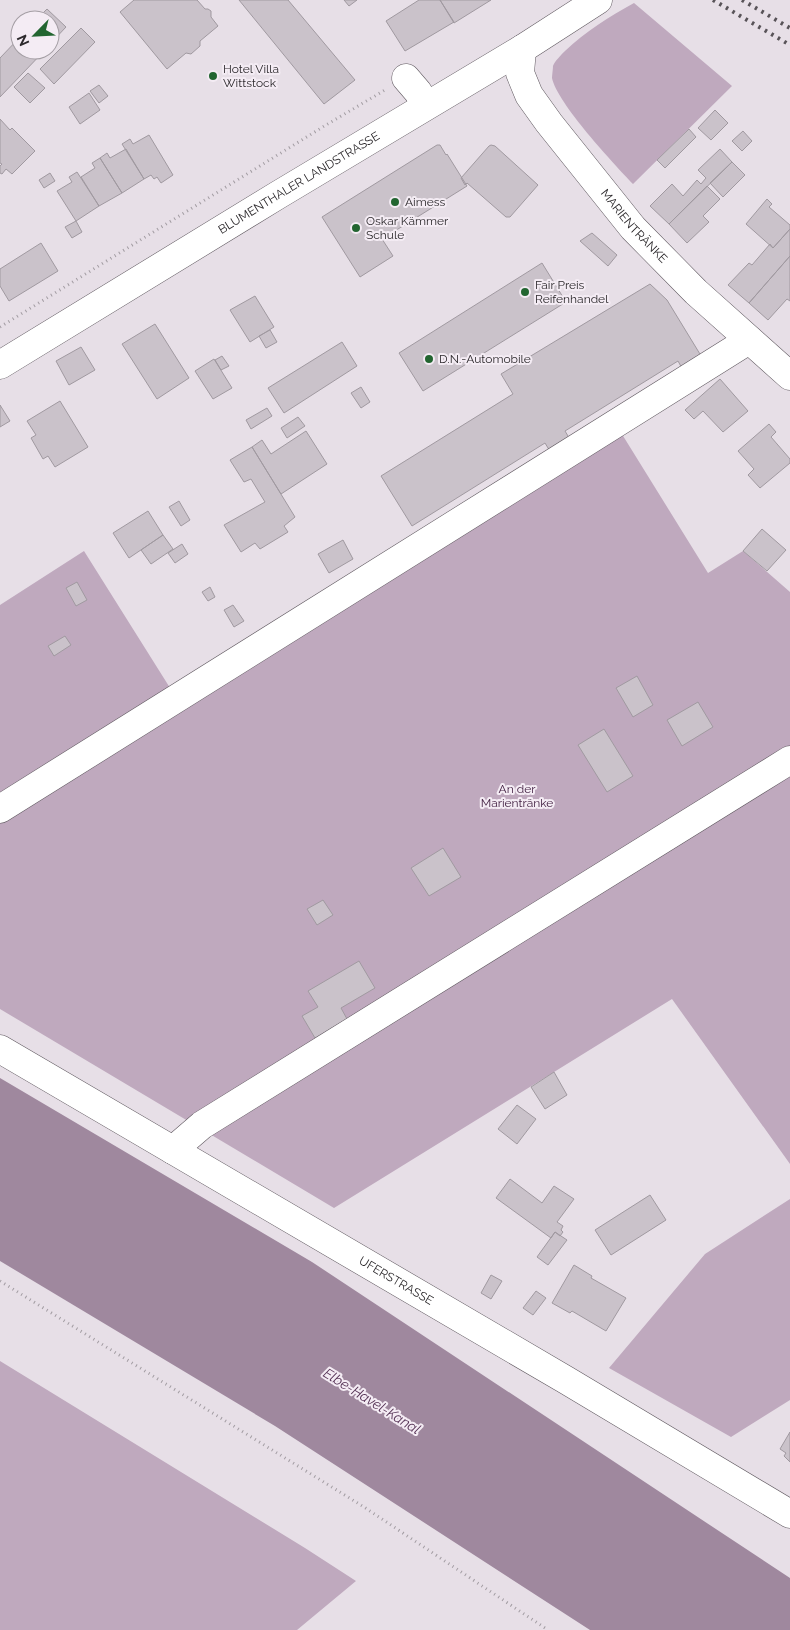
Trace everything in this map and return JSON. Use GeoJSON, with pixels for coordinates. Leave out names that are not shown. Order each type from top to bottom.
{"type":"FeatureCollection","features":[{"type":"Feature","properties":{"kind":"street","name":"BLUMENTHALER LANDSTRASSE"},"geometry":{"type":"LineString","coordinates":[[0,365],[426,105],[522,49],[598,0]]}},
{"type":"Feature","properties":{"kind":"street","name":"MARIENTRÄNKE"},"geometry":{"type":"LineString","coordinates":[[522,49],[520,73],[529,95],[549,123],[634,228],[696,292],[790,376]]}},
{"type":"Feature","properties":{"kind":"street"},"geometry":{"type":"LineString","coordinates":[[406,78],[426,105]]}},
{"type":"Feature","properties":{"kind":"street"},"geometry":{"type":"LineString","coordinates":[[0,809],[749,340]]}},
{"type":"Feature","properties":{"kind":"street"},"geometry":{"type":"LineString","coordinates":[[173,1150],[202,1125],[790,760]]}},
{"type":"Feature","properties":{"kind":"street","name":"UFERSTRASSE"},"geometry":{"type":"LineString","coordinates":[[0,1049],[566,1380],[790,1514]]}},
{"type":"Feature","properties":{"kind":"path"},"geometry":{"type":"LineString","coordinates":[[0,326],[326,125],[406,78]]}},
{"type":"Feature","properties":{"kind":"path"},"geometry":{"type":"LineString","coordinates":[[0,1281],[364,1507],[548,1630]]}},
{"type":"Feature","properties":{"kind":"green space"},"geometry":{"type":"Polygon","coordinates":[[[634,3],[732,86],[633,184],[575,117],[556,89],[552,78],[553,66],[565,51],[598,25],[634,3]]]}},
{"type":"Feature","properties":{"kind":"green space","name":"An der Marientränke"},"geometry":{"type":"Polygon","coordinates":[[[620,431],[708,573],[743,551],[790,592],[790,1164],[672,999],[334,1208],[0,1009],[0,605],[84,551],[182,707],[620,431]]]}},
{"type":"Feature","properties":{"kind":"green space"},"geometry":{"type":"Polygon","coordinates":[[[790,1199],[790,1400],[731,1437],[609,1368],[705,1254],[790,1199]]]}},
{"type":"Feature","properties":{"kind":"green space"},"geometry":{"type":"Polygon","coordinates":[[[0,1361],[356,1581],[297,1630],[0,1630],[0,1361]]]}},
{"type":"Feature","properties":{"kind":"water","name":"Elbe-Havel-Kanal"},"geometry":{"type":"Polygon","coordinates":[[[0,1078],[312,1262],[790,1578],[790,1630],[590,1630],[275,1426],[0,1261],[0,1078]]]}},
{"type":"Feature","properties":{"kind":"building"},"geometry":{"type":"Polygon","coordinates":[[[134,0],[197,0],[205,9],[211,11],[211,17],[218,26],[200,41],[200,46],[191,54],[186,53],[167,69],[120,12],[134,0]]]}},
{"type":"Feature","properties":{"kind":"building"},"geometry":{"type":"Polygon","coordinates":[[[239,0],[288,0],[355,80],[324,104],[239,0]]]}},
{"type":"Feature","properties":{"kind":"building"},"geometry":{"type":"Polygon","coordinates":[[[344,0],[357,0],[349,6],[344,0]]]}},
{"type":"Feature","properties":{"kind":"building"},"geometry":{"type":"Polygon","coordinates":[[[419,0],[440,0],[454,22],[405,51],[386,21],[419,0]]]}},
{"type":"Feature","properties":{"kind":"building"},"geometry":{"type":"Polygon","coordinates":[[[440,0],[491,0],[454,23],[440,0]]]}},
{"type":"Feature","properties":{"kind":"building"},"geometry":{"type":"Polygon","coordinates":[[[60,21],[66,27],[60,33],[60,21]]]}},
{"type":"Feature","properties":{"kind":"building"},"geometry":{"type":"Polygon","coordinates":[[[81,28],[95,42],[54,84],[40,69],[49,60],[60,60],[60,49],[81,28]]]}},
{"type":"Feature","properties":{"kind":"building"},"geometry":{"type":"Polygon","coordinates":[[[10,48],[10,60],[35,60],[0,97],[0,58],[10,48]]]}},
{"type":"Feature","properties":{"kind":"building"},"geometry":{"type":"Polygon","coordinates":[[[28,73],[45,88],[30,103],[14,87],[28,73]]]}},
{"type":"Feature","properties":{"kind":"building"},"geometry":{"type":"Polygon","coordinates":[[[99,85],[108,96],[99,103],[90,91],[99,85]]]}},
{"type":"Feature","properties":{"kind":"building"},"geometry":{"type":"Polygon","coordinates":[[[89,93],[100,110],[80,124],[69,107],[89,93]]]}},
{"type":"Feature","properties":{"kind":"building"},"geometry":{"type":"Polygon","coordinates":[[[715,110],[728,123],[711,140],[698,128],[715,110]]]}},
{"type":"Feature","properties":{"kind":"building"},"geometry":{"type":"Polygon","coordinates":[[[0,119],[35,151],[12,174],[6,169],[2,174],[0,173],[0,166],[2,164],[0,163],[0,119]]]}},
{"type":"Feature","properties":{"kind":"building"},"geometry":{"type":"Polygon","coordinates":[[[689,129],[696,137],[665,168],[657,160],[689,129]]]}},
{"type":"Feature","properties":{"kind":"building"},"geometry":{"type":"Polygon","coordinates":[[[743,131],[752,141],[742,151],[732,141],[743,131]]]}},
{"type":"Feature","properties":{"kind":"building"},"geometry":{"type":"Polygon","coordinates":[[[149,135],[173,175],[161,183],[157,177],[154,179],[151,175],[144,179],[122,144],[130,139],[133,144],[149,135]]]}},
{"type":"Feature","properties":{"kind":"building"},"geometry":{"type":"Polygon","coordinates":[[[437,145],[440,145],[447,154],[467,186],[382,239],[393,256],[360,277],[322,217],[437,145]]]}},
{"type":"Feature","properties":{"kind":"building"},"geometry":{"type":"Polygon","coordinates":[[[491,145],[495,146],[538,185],[510,217],[506,217],[467,183],[465,185],[461,178],[491,145]]]}},
{"type":"Feature","properties":{"kind":"building"},"geometry":{"type":"Polygon","coordinates":[[[126,149],[144,179],[122,193],[100,158],[107,153],[110,158],[126,149]]]}},
{"type":"Feature","properties":{"kind":"building"},"geometry":{"type":"Polygon","coordinates":[[[720,149],[732,162],[669,224],[650,206],[672,184],[683,196],[697,180],[701,184],[706,178],[698,170],[720,149]]]}},
{"type":"Feature","properties":{"kind":"building"},"geometry":{"type":"Polygon","coordinates":[[[100,158],[122,193],[99,206],[81,177],[95,168],[92,163],[100,158]]]}},
{"type":"Feature","properties":{"kind":"building"},"geometry":{"type":"Polygon","coordinates":[[[732,162],[745,175],[723,197],[710,183],[732,162]]]}},
{"type":"Feature","properties":{"kind":"building"},"geometry":{"type":"Polygon","coordinates":[[[77,172],[99,206],[76,221],[57,191],[72,182],[69,177],[77,172]]]}},
{"type":"Feature","properties":{"kind":"building"},"geometry":{"type":"Polygon","coordinates":[[[50,173],[55,181],[44,188],[39,180],[50,173]]]}},
{"type":"Feature","properties":{"kind":"building"},"geometry":{"type":"Polygon","coordinates":[[[707,186],[720,199],[703,216],[709,222],[687,243],[669,224],[707,186]]]}},
{"type":"Feature","properties":{"kind":"building"},"geometry":{"type":"Polygon","coordinates":[[[767,199],[772,204],[769,207],[790,225],[790,229],[773,248],[746,224],[767,199]]]}},
{"type":"Feature","properties":{"kind":"building"},"geometry":{"type":"Polygon","coordinates":[[[76,221],[82,232],[72,238],[65,227],[76,221]]]}},
{"type":"Feature","properties":{"kind":"building"},"geometry":{"type":"Polygon","coordinates":[[[790,229],[790,256],[749,303],[728,285],[749,263],[752,265],[770,244],[773,248],[790,229]]]}},
{"type":"Feature","properties":{"kind":"building"},"geometry":{"type":"Polygon","coordinates":[[[592,233],[617,255],[608,266],[580,241],[592,233]]]}},
{"type":"Feature","properties":{"kind":"building"},"geometry":{"type":"Polygon","coordinates":[[[41,243],[58,271],[9,301],[0,286],[0,269],[41,243]]]}},
{"type":"Feature","properties":{"kind":"building"},"geometry":{"type":"Polygon","coordinates":[[[790,256],[790,301],[787,299],[768,320],[749,303],[790,256]]]}},
{"type":"Feature","properties":{"kind":"building"},"geometry":{"type":"Polygon","coordinates":[[[542,263],[566,302],[423,391],[399,353],[542,263]]]}},
{"type":"Feature","properties":{"kind":"building"},"geometry":{"type":"Polygon","coordinates":[[[650,284],[667,300],[703,359],[684,372],[678,361],[565,431],[571,441],[551,453],[545,443],[412,526],[381,476],[513,394],[501,374],[650,284]]]}},
{"type":"Feature","properties":{"kind":"building"},"geometry":{"type":"Polygon","coordinates":[[[255,296],[274,327],[250,342],[230,310],[255,296]]]}},
{"type":"Feature","properties":{"kind":"building"},"geometry":{"type":"Polygon","coordinates":[[[155,324],[189,378],[157,399],[122,344],[155,324]]]}},
{"type":"Feature","properties":{"kind":"building"},"geometry":{"type":"Polygon","coordinates":[[[270,330],[277,342],[266,348],[259,336],[270,330]]]}},
{"type":"Feature","properties":{"kind":"building"},"geometry":{"type":"Polygon","coordinates":[[[342,342],[357,366],[284,413],[268,388],[342,342]]]}},
{"type":"Feature","properties":{"kind":"building"},"geometry":{"type":"Polygon","coordinates":[[[81,347],[95,370],[69,385],[56,361],[81,347]]]}},
{"type":"Feature","properties":{"kind":"building"},"geometry":{"type":"Polygon","coordinates":[[[222,356],[229,366],[221,370],[215,360],[222,356]]]}},
{"type":"Feature","properties":{"kind":"building"},"geometry":{"type":"Polygon","coordinates":[[[214,359],[232,388],[213,399],[195,371],[214,359]]]}},
{"type":"Feature","properties":{"kind":"building"},"geometry":{"type":"Polygon","coordinates":[[[720,379],[748,411],[723,432],[703,411],[694,419],[685,410],[720,379]]]}},
{"type":"Feature","properties":{"kind":"building"},"geometry":{"type":"Polygon","coordinates":[[[361,387],[370,402],[361,408],[351,393],[361,387]]]}},
{"type":"Feature","properties":{"kind":"building"},"geometry":{"type":"Polygon","coordinates":[[[60,401],[88,447],[55,467],[48,456],[43,459],[31,438],[36,435],[27,421],[60,401]]]}},
{"type":"Feature","properties":{"kind":"building"},"geometry":{"type":"Polygon","coordinates":[[[0,405],[10,421],[0,427],[0,405]]]}},
{"type":"Feature","properties":{"kind":"building"},"geometry":{"type":"Polygon","coordinates":[[[267,408],[272,416],[251,429],[246,420],[267,408]]]}},
{"type":"Feature","properties":{"kind":"building"},"geometry":{"type":"Polygon","coordinates":[[[298,417],[305,426],[287,438],[281,428],[298,417]]]}},
{"type":"Feature","properties":{"kind":"building"},"geometry":{"type":"Polygon","coordinates":[[[769,424],[776,432],[771,437],[790,459],[790,463],[760,488],[748,475],[754,469],[738,451],[769,424]]]}},
{"type":"Feature","properties":{"kind":"building"},"geometry":{"type":"Polygon","coordinates":[[[306,431],[327,464],[281,494],[252,447],[262,440],[271,454],[306,431]]]}},
{"type":"Feature","properties":{"kind":"building"},"geometry":{"type":"Polygon","coordinates":[[[252,447],[295,517],[284,526],[288,532],[260,549],[255,543],[241,552],[224,525],[265,502],[251,479],[244,482],[230,460],[252,447]]]}},
{"type":"Feature","properties":{"kind":"building"},"geometry":{"type":"Polygon","coordinates":[[[179,501],[190,520],[181,526],[169,507],[179,501]]]}},
{"type":"Feature","properties":{"kind":"building"},"geometry":{"type":"Polygon","coordinates":[[[148,511],[163,535],[129,558],[113,533],[148,511]]]}},
{"type":"Feature","properties":{"kind":"building"},"geometry":{"type":"Polygon","coordinates":[[[762,529],[786,550],[767,571],[743,551],[762,529]]]}},
{"type":"Feature","properties":{"kind":"building"},"geometry":{"type":"Polygon","coordinates":[[[163,535],[173,549],[151,564],[141,550],[163,535]]]}},
{"type":"Feature","properties":{"kind":"building"},"geometry":{"type":"Polygon","coordinates":[[[343,540],[353,559],[329,573],[318,554],[343,540]]]}},
{"type":"Feature","properties":{"kind":"building"},"geometry":{"type":"Polygon","coordinates":[[[182,544],[188,554],[175,563],[168,553],[182,544]]]}},
{"type":"Feature","properties":{"kind":"building"},"geometry":{"type":"Polygon","coordinates":[[[77,582],[87,600],[76,606],[66,588],[77,582]]]}},
{"type":"Feature","properties":{"kind":"building"},"geometry":{"type":"Polygon","coordinates":[[[210,587],[215,597],[208,601],[202,592],[210,587]]]}},
{"type":"Feature","properties":{"kind":"building"},"geometry":{"type":"Polygon","coordinates":[[[233,605],[244,621],[234,627],[224,610],[233,605]]]}},
{"type":"Feature","properties":{"kind":"building"},"geometry":{"type":"Polygon","coordinates":[[[65,636],[71,645],[54,656],[48,646],[65,636]]]}},
{"type":"Feature","properties":{"kind":"building"},"geometry":{"type":"Polygon","coordinates":[[[637,676],[653,705],[633,717],[616,688],[637,676]]]}},
{"type":"Feature","properties":{"kind":"building"},"geometry":{"type":"Polygon","coordinates":[[[698,702],[713,727],[682,746],[667,720],[698,702]]]}},
{"type":"Feature","properties":{"kind":"building"},"geometry":{"type":"Polygon","coordinates":[[[604,729],[633,776],[607,792],[578,745],[604,729]]]}},
{"type":"Feature","properties":{"kind":"building"},"geometry":{"type":"Polygon","coordinates":[[[443,848],[461,877],[429,896],[411,868],[443,848]]]}},
{"type":"Feature","properties":{"kind":"building"},"geometry":{"type":"Polygon","coordinates":[[[323,900],[333,915],[317,925],[307,909],[323,900]]]}},
{"type":"Feature","properties":{"kind":"building"},"geometry":{"type":"Polygon","coordinates":[[[359,961],[375,988],[341,1008],[347,1019],[315,1038],[302,1016],[318,1007],[308,991],[359,961]]]}},
{"type":"Feature","properties":{"kind":"building"},"geometry":{"type":"Polygon","coordinates":[[[554,1072],[567,1095],[545,1109],[531,1087],[554,1072]]]}},
{"type":"Feature","properties":{"kind":"building"},"geometry":{"type":"Polygon","coordinates":[[[517,1105],[536,1119],[517,1144],[498,1129],[517,1105]]]}},
{"type":"Feature","properties":{"kind":"building"},"geometry":{"type":"Polygon","coordinates":[[[510,1179],[542,1203],[554,1186],[574,1199],[557,1222],[563,1226],[561,1230],[563,1232],[560,1236],[555,1232],[551,1238],[496,1198],[510,1179]]]}},
{"type":"Feature","properties":{"kind":"building"},"geometry":{"type":"Polygon","coordinates":[[[650,1195],[666,1220],[611,1255],[595,1230],[650,1195]]]}},
{"type":"Feature","properties":{"kind":"building"},"geometry":{"type":"Polygon","coordinates":[[[555,1232],[567,1240],[548,1265],[537,1257],[555,1232]]]}},
{"type":"Feature","properties":{"kind":"building"},"geometry":{"type":"Polygon","coordinates":[[[574,1265],[592,1276],[591,1278],[626,1298],[606,1331],[572,1311],[570,1313],[552,1303],[574,1265]]]}},
{"type":"Feature","properties":{"kind":"building"},"geometry":{"type":"Polygon","coordinates":[[[491,1275],[502,1281],[491,1299],[481,1293],[491,1275]]]}},
{"type":"Feature","properties":{"kind":"building"},"geometry":{"type":"Polygon","coordinates":[[[536,1291],[546,1298],[533,1315],[523,1308],[536,1291]]]}},
{"type":"Feature","properties":{"kind":"building"},"geometry":{"type":"Polygon","coordinates":[[[790,1432],[790,1462],[784,1456],[786,1453],[780,1449],[790,1432]]]}},
{"type":"Feature","properties":{"kind":"railway"},"geometry":{"type":"LineString","coordinates":[[713,0],[790,45]]}},
{"type":"Feature","properties":{"kind":"railway"},"geometry":{"type":"LineString","coordinates":[[742,0],[790,28]]}},
{"type":"Feature","properties":{"kind":"place","name":"Hotel Villa Wittstock"},"geometry":{"type":"Point","coordinates":[213,76]}},
{"type":"Feature","properties":{"kind":"place","name":"Aimess"},"geometry":{"type":"Point","coordinates":[395,202]}},
{"type":"Feature","properties":{"kind":"place","name":"Oskar Kämmer Schule"},"geometry":{"type":"Point","coordinates":[356,228]}},
{"type":"Feature","properties":{"kind":"place","name":"Fair Preis Reifenhandel"},"geometry":{"type":"Point","coordinates":[525,292]}},
{"type":"Feature","properties":{"kind":"place","name":"D.N.-Automobile"},"geometry":{"type":"Point","coordinates":[429,359]}}]}
